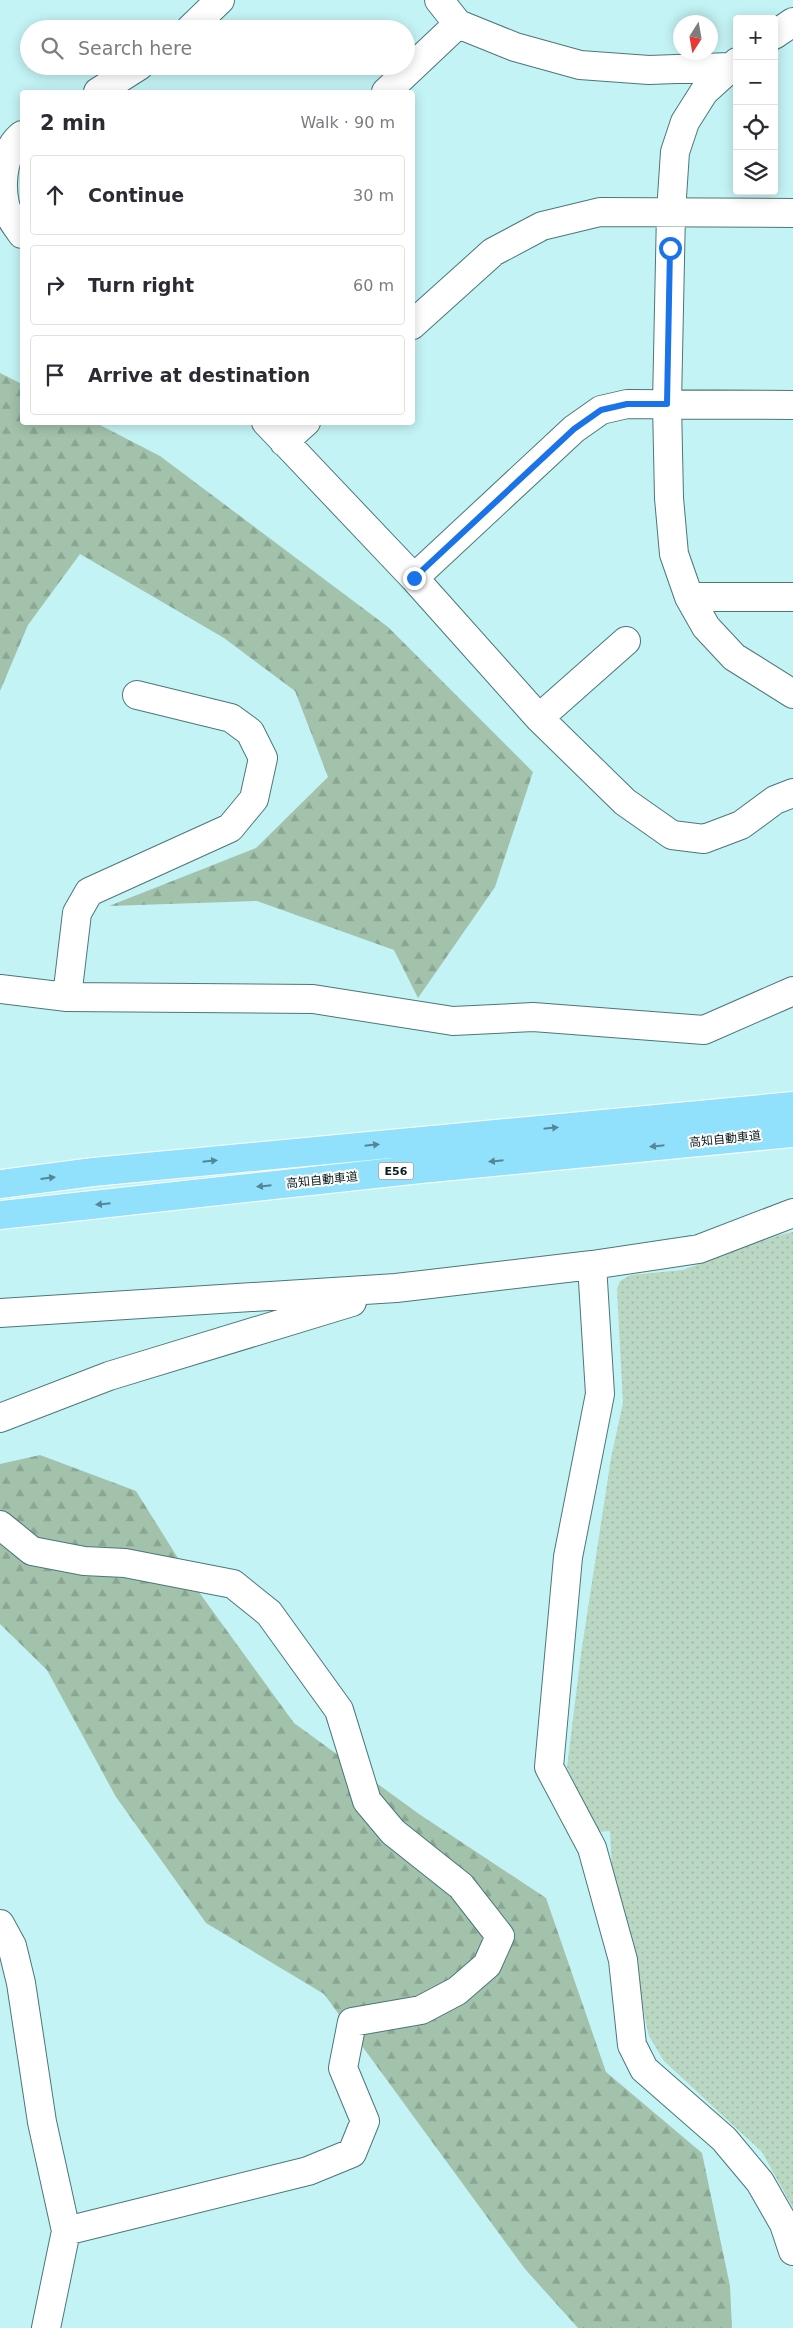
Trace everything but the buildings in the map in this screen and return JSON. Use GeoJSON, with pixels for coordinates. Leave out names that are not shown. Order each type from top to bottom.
{"type":"FeatureCollection","features":[{"type":"Feature","properties":{"kind":"highway","name":"E56"},"geometry":{"type":"LineString","coordinates":[[0,1184],[93,1172],[793,1106]]}},
{"type":"Feature","properties":{"kind":"highway","name":"高知自動車道"},"geometry":{"type":"LineString","coordinates":[[0,1215],[421,1169],[793,1133]]}},
{"type":"Feature","properties":{"kind":"street"},"geometry":{"type":"LineString","coordinates":[[199,20],[220,0]]}},
{"type":"Feature","properties":{"kind":"street"},"geometry":{"type":"LineString","coordinates":[[439,0],[458,24],[515,48],[580,65],[649,70],[733,65]]}},
{"type":"Feature","properties":{"kind":"street"},"geometry":{"type":"LineString","coordinates":[[415,65],[458,24]]}},
{"type":"Feature","properties":{"kind":"street"},"geometry":{"type":"LineString","coordinates":[[733,65],[704,92],[685,122],[675,152],[670,212],[667,404],[669,498],[674,554],[689,597],[706,627],[734,657],[793,694]]}},
{"type":"Feature","properties":{"kind":"street"},"geometry":{"type":"LineString","coordinates":[[101,90],[125,75]]}},
{"type":"Feature","properties":{"kind":"street"},"geometry":{"type":"LineString","coordinates":[[388,90],[404,75]]}},
{"type":"Feature","properties":{"kind":"street"},"geometry":{"type":"LineString","coordinates":[[20,137],[16,140],[7,158],[4,180],[5,205],[20,232]]}},
{"type":"Feature","properties":{"kind":"street"},"geometry":{"type":"LineString","coordinates":[[415,323],[493,252],[542,226],[600,212],[793,213]]}},
{"type":"Feature","properties":{"kind":"street"},"geometry":{"type":"LineString","coordinates":[[414,578],[574,429],[601,410],[627,404],[793,404]]}},
{"type":"Feature","properties":{"kind":"street"},"geometry":{"type":"LineString","coordinates":[[269,425],[414,578],[539,718],[625,802],[672,835],[704,839],[741,825],[775,800],[793,793]]}},
{"type":"Feature","properties":{"kind":"street"},"geometry":{"type":"LineString","coordinates":[[284,442],[303,425]]}},
{"type":"Feature","properties":{"kind":"street"},"geometry":{"type":"LineString","coordinates":[[689,597],[793,597]]}},
{"type":"Feature","properties":{"kind":"street"},"geometry":{"type":"LineString","coordinates":[[539,718],[626,641]]}},
{"type":"Feature","properties":{"kind":"street"},"geometry":{"type":"LineString","coordinates":[[68,997],[77,913],[89,892],[230,828],[254,799],[263,758],[250,732],[231,718],[137,695]]}},
{"type":"Feature","properties":{"kind":"street"},"geometry":{"type":"LineString","coordinates":[[0,989],[68,997],[313,999],[453,1020],[533,1017],[704,1030],[793,991]]}},
{"type":"Feature","properties":{"kind":"street"},"geometry":{"type":"LineString","coordinates":[[0,1313],[396,1288],[592,1265],[699,1249],[793,1213]]}},
{"type":"Feature","properties":{"kind":"street"},"geometry":{"type":"LineString","coordinates":[[592,1265],[600,1394],[568,1557],[549,1767],[592,1848],[623,1960],[632,2045],[644,2069],[724,2140],[760,2182],[784,2224],[793,2252]]}},
{"type":"Feature","properties":{"kind":"street"},"geometry":{"type":"LineString","coordinates":[[0,1418],[109,1376],[396,1288]]}},
{"type":"Feature","properties":{"kind":"street"},"geometry":{"type":"LineString","coordinates":[[0,1525],[32,1551],[84,1561],[125,1563],[233,1584],[269,1612],[340,1710],[367,1801],[393,1832],[461,1886],[500,1936],[487,1965],[457,1991],[421,2010],[352,2022],[343,2068],[365,2121],[352,2153],[308,2171],[66,2232]]}},
{"type":"Feature","properties":{"kind":"street"},"geometry":{"type":"LineString","coordinates":[[0,1924],[12,1946],[21,1984],[42,2122],[66,2232],[46,2328]]}},
{"type":"Feature","properties":{"kind":"green space"},"geometry":{"type":"Polygon","coordinates":[[[0,373],[20,383],[20,425],[100,425],[160,456],[388,627],[533,772],[495,887],[418,998],[394,950],[257,901],[109,906],[256,848],[328,777],[295,691],[224,638],[80,554],[28,625],[0,691],[0,373]]]}},
{"type":"Feature","properties":{"kind":"green space"},"geometry":{"type":"Polygon","coordinates":[[[793,1232],[793,2208],[762,2152],[664,2061],[649,2036],[612,1869],[610,1831],[596,1832],[567,1767],[581,1654],[611,1458],[623,1403],[617,1290],[620,1281],[631,1275],[683,1270],[779,1235],[793,1232]]]}},
{"type":"Feature","properties":{"kind":"green space"},"geometry":{"type":"Polygon","coordinates":[[[40,1455],[136,1491],[201,1595],[294,1723],[419,1814],[546,1898],[606,2072],[702,2153],[730,2286],[732,2328],[578,2328],[525,2269],[324,1994],[206,1923],[116,1797],[47,1670],[0,1624],[0,1464],[40,1455]]]}},
{"type":"Feature","properties":{"kind":"route"},"geometry":{"type":"LineString","coordinates":[[414,578],[574,429],[601,410],[627,404],[667,404],[670,248]]}}]}
